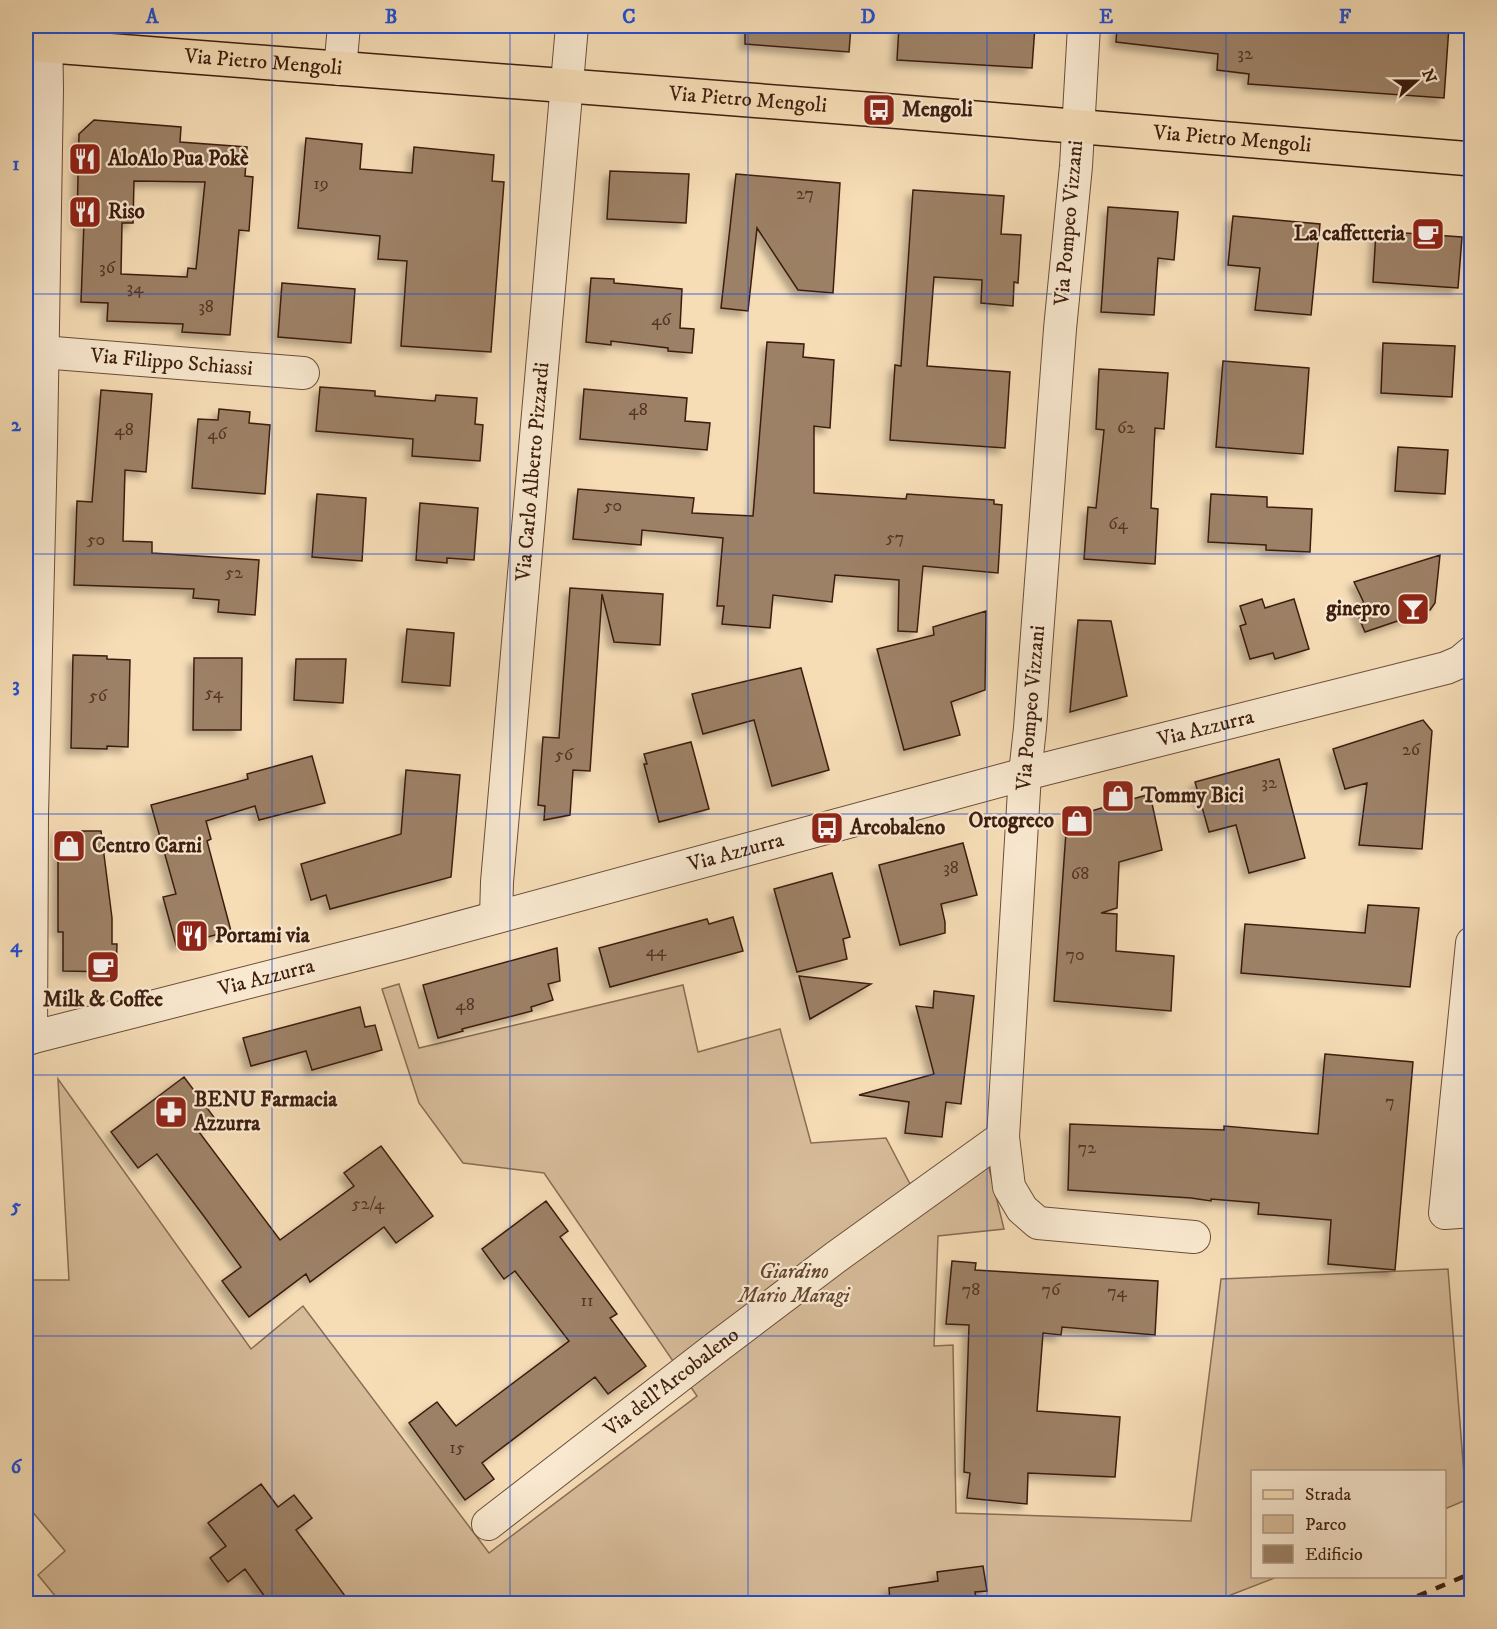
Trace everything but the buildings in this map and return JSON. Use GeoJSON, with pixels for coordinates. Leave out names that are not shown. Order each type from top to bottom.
{"type":"FeatureCollection","features":[{"type":"Feature","properties":{"kind":"main road","name":"Via Pietro Mengoli"},"geometry":{"type":"LineString","coordinates":[[39,38],[340,69],[879,110],[1472,159]]}},
{"type":"Feature","properties":{"kind":"street"},"geometry":{"type":"LineString","coordinates":[[340,69],[344,26]]}},
{"type":"Feature","properties":{"kind":"street","name":"Via Carlo Alberto Pizzardi"},"geometry":{"type":"LineString","coordinates":[[496,917],[497,882],[572,26]]}},
{"type":"Feature","properties":{"kind":"street","name":"Via Pompeo Vizzani"},"geometry":{"type":"LineString","coordinates":[[1084,26],[1076,166],[1060,329],[1025,774],[1003,1137],[1009,1186],[1022,1209],[1038,1223],[1194,1237]]}},
{"type":"Feature","properties":{"kind":"street"},"geometry":{"type":"LineString","coordinates":[[28,1039],[29,814],[42,352],[39,38]]}},
{"type":"Feature","properties":{"kind":"street","name":"Via Filippo Schiassi"},"geometry":{"type":"LineString","coordinates":[[42,352],[303,373]]}},
{"type":"Feature","properties":{"kind":"street","name":"Via Azzurra"},"geometry":{"type":"LineString","coordinates":[[28,1039],[496,917],[1025,774],[1463,664]]}},
{"type":"Feature","properties":{"kind":"street"},"geometry":{"type":"LineString","coordinates":[[1472,943],[1445,1213],[1472,1211]]}},
{"type":"Feature","properties":{"kind":"street","name":"Via dell'Arcobaleno"},"geometry":{"type":"LineString","coordinates":[[488,1524],[836,1257],[1003,1137]]}},
{"type":"Feature","properties":{"kind":"green space","name":"Giardino Mario Maragi"},"geometry":{"type":"Polygon","coordinates":[[[399,984],[419,1048],[683,985],[698,1052],[780,1029],[811,1143],[886,1138],[910,1184],[982,1139],[1004,1229],[938,1236],[934,1346],[953,1345],[956,1513],[1191,1521],[1221,1279],[1448,1269],[1466,1500],[1446,1509],[1446,1470],[1251,1470],[1251,1578],[1274,1578],[1210,1603],[61,1603],[38,1575],[65,1551],[26,1504],[26,1280],[69,1280],[58,1079],[251,1349],[303,1306],[489,1553],[697,1396],[544,1173],[463,1163],[419,1103],[382,989],[399,984]]]}},
{"type":"Feature","properties":{"kind":"railway"},"geometry":{"type":"LineString","coordinates":[[1399,1604],[1472,1573]]}},
{"type":"Feature","properties":{"kind":"place","name":"Mengoli"},"geometry":{"type":"Point","coordinates":[879,110]}},
{"type":"Feature","properties":{"kind":"place","name":"AloAlo Pua Pokè"},"geometry":{"type":"Point","coordinates":[85,159]}},
{"type":"Feature","properties":{"kind":"place","name":"Riso"},"geometry":{"type":"Point","coordinates":[85,212]}},
{"type":"Feature","properties":{"kind":"place","name":"La caffetteria"},"geometry":{"type":"Point","coordinates":[1428,234]}},
{"type":"Feature","properties":{"kind":"place","name":"ginepro"},"geometry":{"type":"Point","coordinates":[1413,609]}},
{"type":"Feature","properties":{"kind":"place","name":"Tommy Bici"},"geometry":{"type":"Point","coordinates":[1118,796]}},
{"type":"Feature","properties":{"kind":"place","name":"Ortogreco"},"geometry":{"type":"Point","coordinates":[1077,821]}},
{"type":"Feature","properties":{"kind":"place","name":"Arcobaleno"},"geometry":{"type":"Point","coordinates":[827,828]}},
{"type":"Feature","properties":{"kind":"place","name":"Centro Carni"},"geometry":{"type":"Point","coordinates":[69,846]}},
{"type":"Feature","properties":{"kind":"place","name":"Portami via"},"geometry":{"type":"Point","coordinates":[192,936]}},
{"type":"Feature","properties":{"kind":"place","name":"Milk & Coffee"},"geometry":{"type":"Point","coordinates":[103,967]}},
{"type":"Feature","properties":{"kind":"place","name":"BENU Farmacia Azzurra"},"geometry":{"type":"Point","coordinates":[171,1112]}}]}
